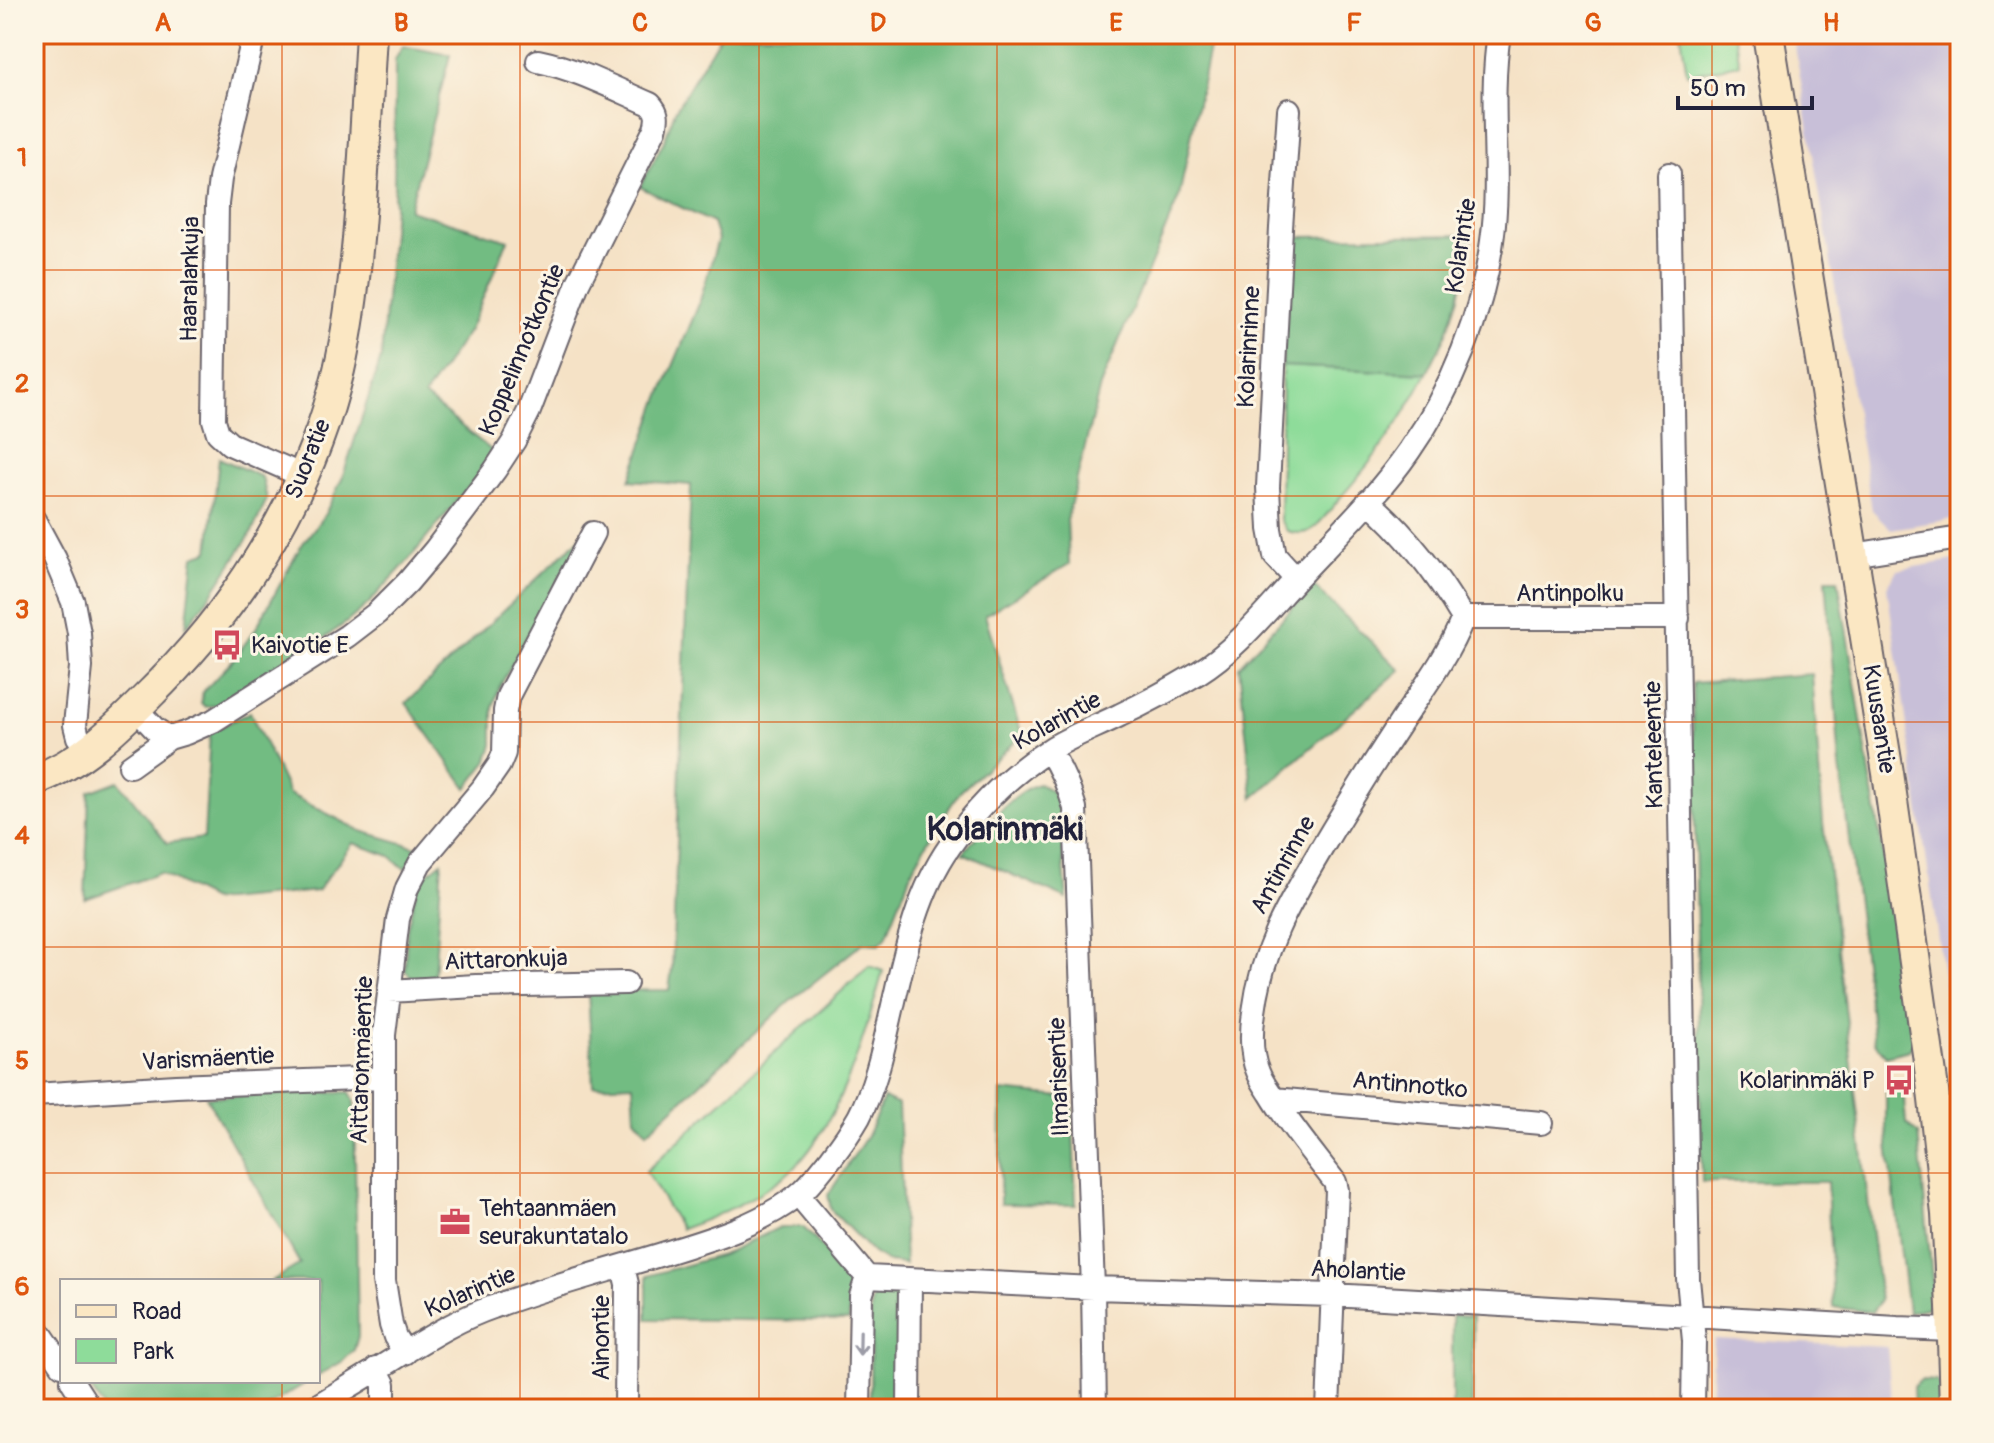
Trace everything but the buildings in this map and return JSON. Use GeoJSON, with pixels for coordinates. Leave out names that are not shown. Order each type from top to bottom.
{"type":"FeatureCollection","features":[{"type":"Feature","properties":{"kind":"main road","name":"Suoratie"},"geometry":{"type":"LineString","coordinates":[[34,780],[68,766],[88,752],[188,655],[228,606],[289,507],[315,445],[336,382],[352,295],[371,34]]}},
{"type":"Feature","properties":{"kind":"main road","name":"Kuusaantie"},"geometry":{"type":"LineString","coordinates":[[1768,34],[1888,773],[1932,1082],[1947,1214],[1955,1409]]}},
{"type":"Feature","properties":{"kind":"street","name":"Haaralankuja"},"geometry":{"type":"LineString","coordinates":[[254,34],[217,204],[214,420],[218,433],[230,444],[303,476]]}},
{"type":"Feature","properties":{"kind":"street","name":"Kolarintie"},"geometry":{"type":"LineString","coordinates":[[312,1409],[445,1327],[487,1309],[548,1287],[710,1240],[767,1215],[798,1195],[826,1164],[860,1116],[879,1065],[915,918],[930,880],[949,847],[1004,784],[1049,750],[1205,669],[1232,646],[1368,501],[1410,451],[1428,422],[1457,364],[1477,311],[1487,273],[1494,234],[1494,74],[1499,34]]}},
{"type":"Feature","properties":{"kind":"street","name":"Koppelinnotkontie"},"geometry":{"type":"LineString","coordinates":[[130,766],[169,738],[213,721],[347,636],[377,613],[408,582],[459,519],[514,441],[578,283],[657,121],[657,114],[650,104],[577,72],[538,61]]}},
{"type":"Feature","properties":{"kind":"street","name":"Kolarinrinne"},"geometry":{"type":"LineString","coordinates":[[1289,110],[1268,487],[1275,556],[1296,579]]}},
{"type":"Feature","properties":{"kind":"street","name":"Kanteleentie"},"geometry":{"type":"LineString","coordinates":[[1669,174],[1688,1279],[1694,1341],[1693,1409]]}},
{"type":"Feature","properties":{"kind":"street"},"geometry":{"type":"LineString","coordinates":[[1368,501],[1386,516],[1416,551],[1463,618]]}},
{"type":"Feature","properties":{"kind":"street"},"geometry":{"type":"LineString","coordinates":[[34,520],[73,602],[81,667],[75,725],[78,737],[88,752]]}},
{"type":"Feature","properties":{"kind":"street","name":"Aittaronmäentie"},"geometry":{"type":"LineString","coordinates":[[405,1353],[391,1325],[384,1281],[384,1035],[398,919],[407,888],[420,863],[499,765],[504,753],[508,696],[593,533]]}},
{"type":"Feature","properties":{"kind":"street"},"geometry":{"type":"LineString","coordinates":[[1853,555],[1960,538]]}},
{"type":"Feature","properties":{"kind":"street","name":"Antinpolku"},"geometry":{"type":"LineString","coordinates":[[1463,618],[1678,618]]}},
{"type":"Feature","properties":{"kind":"street","name":"Antinrinne"},"geometry":{"type":"LineString","coordinates":[[1328,1409],[1337,1190],[1335,1182],[1258,1072],[1252,1030],[1262,968],[1273,936],[1291,901],[1352,795],[1439,665],[1463,618]]}},
{"type":"Feature","properties":{"kind":"street"},"geometry":{"type":"LineString","coordinates":[[135,708],[155,729],[169,738]]}},
{"type":"Feature","properties":{"kind":"street","name":"Ilmarisentie"},"geometry":{"type":"LineString","coordinates":[[1049,750],[1060,767],[1075,808],[1095,1409]]}},
{"type":"Feature","properties":{"kind":"street","name":"Aittaronkuja"},"geometry":{"type":"LineString","coordinates":[[389,991],[626,983]]}},
{"type":"Feature","properties":{"kind":"street","name":"Varismäentie"},"geometry":{"type":"LineString","coordinates":[[34,1095],[384,1078]]}},
{"type":"Feature","properties":{"kind":"street","name":"Antinnotko"},"geometry":{"type":"LineString","coordinates":[[1274,1099],[1541,1123]]}},
{"type":"Feature","properties":{"kind":"street"},"geometry":{"type":"LineString","coordinates":[[798,1195],[867,1277],[861,1296],[859,1409]]}},
{"type":"Feature","properties":{"kind":"street","name":"Ainontie"},"geometry":{"type":"LineString","coordinates":[[623,1267],[627,1284],[626,1409]]}},
{"type":"Feature","properties":{"kind":"street","name":"Aholantie"},"geometry":{"type":"LineString","coordinates":[[867,1277],[1332,1295],[1953,1330]]}},
{"type":"Feature","properties":{"kind":"street"},"geometry":{"type":"LineString","coordinates":[[909,1409],[910,1280]]}},
{"type":"Feature","properties":{"kind":"street"},"geometry":{"type":"LineString","coordinates":[[34,1324],[60,1362]]}},
{"type":"Feature","properties":{"kind":"street"},"geometry":{"type":"LineString","coordinates":[[376,1369],[384,1384],[384,1409]]}},
{"type":"Feature","properties":{"kind":"street"},"geometry":{"type":"LineString","coordinates":[[73,1383],[90,1409]]}},
{"type":"Feature","properties":{"kind":"shaded area"},"geometry":{"type":"Polygon","coordinates":[[[1793,34],[1960,34],[1960,518],[1891,529],[1872,510],[1793,34]]]}},
{"type":"Feature","properties":{"kind":"shaded area"},"geometry":{"type":"Polygon","coordinates":[[[1960,559],[1960,1091],[1887,587],[1898,570],[1960,559]]]}},
{"type":"Feature","properties":{"kind":"shaded area"},"geometry":{"type":"Polygon","coordinates":[[[1714,1339],[1887,1347],[1892,1409],[1711,1409],[1714,1339]]]}},
{"type":"Feature","properties":{"kind":"green space"},"geometry":{"type":"Polygon","coordinates":[[[721,34],[1212,34],[1179,197],[1100,386],[1067,519],[1069,564],[985,615],[1022,735],[960,792],[937,826],[913,868],[886,937],[879,944],[863,943],[789,1002],[647,1132],[635,1118],[633,1084],[593,1086],[588,991],[669,990],[691,485],[630,480],[658,402],[699,304],[718,239],[713,223],[640,187],[665,139],[675,111],[721,34]]]}},
{"type":"Feature","properties":{"kind":"green space"},"geometry":{"type":"Polygon","coordinates":[[[1681,34],[1734,34],[1740,64],[1687,74],[1681,34]]]}},
{"type":"Feature","properties":{"kind":"green space"},"geometry":{"type":"Polygon","coordinates":[[[403,46],[450,55],[409,210],[508,240],[469,330],[424,396],[496,454],[367,605],[287,664],[216,705],[205,707],[201,703],[202,693],[255,630],[301,546],[325,514],[342,479],[381,358],[394,208],[395,60],[403,46]]]}},
{"type":"Feature","properties":{"kind":"green space"},"geometry":{"type":"Polygon","coordinates":[[[1472,235],[1459,297],[1446,335],[1427,373],[1282,366],[1293,237],[1472,235]]]}},
{"type":"Feature","properties":{"kind":"green space"},"geometry":{"type":"Polygon","coordinates":[[[1282,366],[1427,373],[1398,423],[1366,468],[1319,524],[1302,533],[1287,531],[1280,520],[1282,366]]]}},
{"type":"Feature","properties":{"kind":"green space"},"geometry":{"type":"Polygon","coordinates":[[[219,458],[262,477],[267,499],[252,532],[186,627],[194,556],[209,551],[219,458]]]}},
{"type":"Feature","properties":{"kind":"green space"},"geometry":{"type":"Polygon","coordinates":[[[584,534],[499,688],[493,707],[493,745],[487,762],[467,788],[406,703],[584,534]]]}},
{"type":"Feature","properties":{"kind":"green space"},"geometry":{"type":"Polygon","coordinates":[[[1826,579],[1838,579],[1914,1043],[1909,1050],[1886,1056],[1874,1042],[1840,766],[1826,579]]]}},
{"type":"Feature","properties":{"kind":"green space"},"geometry":{"type":"Polygon","coordinates":[[[1313,585],[1400,670],[1253,798],[1239,666],[1313,585]]]}},
{"type":"Feature","properties":{"kind":"green space"},"geometry":{"type":"Polygon","coordinates":[[[1812,674],[1823,822],[1880,1301],[1872,1312],[1833,1307],[1827,1182],[1702,1182],[1692,683],[1812,674]]]}},
{"type":"Feature","properties":{"kind":"green space"},"geometry":{"type":"Polygon","coordinates":[[[250,712],[289,794],[361,831],[420,848],[405,869],[390,856],[353,843],[317,891],[214,901],[160,873],[85,899],[89,792],[118,781],[167,843],[204,838],[210,732],[250,712]]]}},
{"type":"Feature","properties":{"kind":"green space"},"geometry":{"type":"Polygon","coordinates":[[[1039,784],[1050,790],[1058,801],[1067,899],[963,853],[1009,803],[1039,784]]]}},
{"type":"Feature","properties":{"kind":"green space"},"geometry":{"type":"Polygon","coordinates":[[[442,862],[434,978],[412,978],[405,970],[407,928],[419,880],[442,862]]]}},
{"type":"Feature","properties":{"kind":"green space"},"geometry":{"type":"Polygon","coordinates":[[[869,966],[883,971],[858,1052],[835,1108],[804,1157],[762,1192],[681,1229],[646,1171],[869,966]]]}},
{"type":"Feature","properties":{"kind":"green space"},"geometry":{"type":"Polygon","coordinates":[[[1903,1087],[1906,1123],[1918,1134],[1934,1298],[1927,1308],[1908,1312],[1886,1127],[1886,1091],[1903,1087]]]}},
{"type":"Feature","properties":{"kind":"green space"},"geometry":{"type":"Polygon","coordinates":[[[1001,1091],[1072,1098],[1076,1205],[1000,1204],[1001,1091]]]}},
{"type":"Feature","properties":{"kind":"green space"},"geometry":{"type":"Polygon","coordinates":[[[350,1092],[354,1101],[358,1336],[354,1350],[343,1361],[320,1375],[320,1279],[275,1279],[300,1264],[206,1097],[350,1092]]]}},
{"type":"Feature","properties":{"kind":"green space"},"geometry":{"type":"Polygon","coordinates":[[[884,1098],[898,1105],[905,1264],[888,1262],[873,1253],[831,1210],[828,1195],[867,1136],[884,1098]]]}},
{"type":"Feature","properties":{"kind":"green space"},"geometry":{"type":"Polygon","coordinates":[[[780,1227],[803,1227],[849,1275],[849,1321],[647,1319],[647,1276],[722,1255],[780,1227]]]}},
{"type":"Feature","properties":{"kind":"green space"},"geometry":{"type":"Polygon","coordinates":[[[885,1288],[895,1290],[901,1305],[900,1409],[870,1409],[871,1303],[875,1292],[885,1288]]]}},
{"type":"Feature","properties":{"kind":"green space"},"geometry":{"type":"Polygon","coordinates":[[[1452,1315],[1473,1317],[1472,1409],[1452,1409],[1452,1315]]]}},
{"type":"Feature","properties":{"kind":"green space"},"geometry":{"type":"Polygon","coordinates":[[[1921,1380],[1937,1381],[1945,1393],[1945,1409],[1914,1409],[1913,1387],[1921,1380]]]}},
{"type":"Feature","properties":{"kind":"green space"},"geometry":{"type":"Polygon","coordinates":[[[101,1383],[306,1383],[263,1409],[104,1409],[91,1389],[101,1383]]]}},
{"type":"Feature","properties":{"kind":"place","name":"Kaivotie E"},"geometry":{"type":"Point","coordinates":[227,645]}},
{"type":"Feature","properties":{"kind":"place","name":"Kolarinmäki P"},"geometry":{"type":"Point","coordinates":[1899,1080]}},
{"type":"Feature","properties":{"kind":"place","name":"Tehtaanmäen seurakuntatalo"},"geometry":{"type":"Point","coordinates":[455,1222]}},
{"type":"Feature","properties":{"kind":"district","name":"Kolarinmäki"},"geometry":{"type":"Point","coordinates":[1005,830]}}]}
